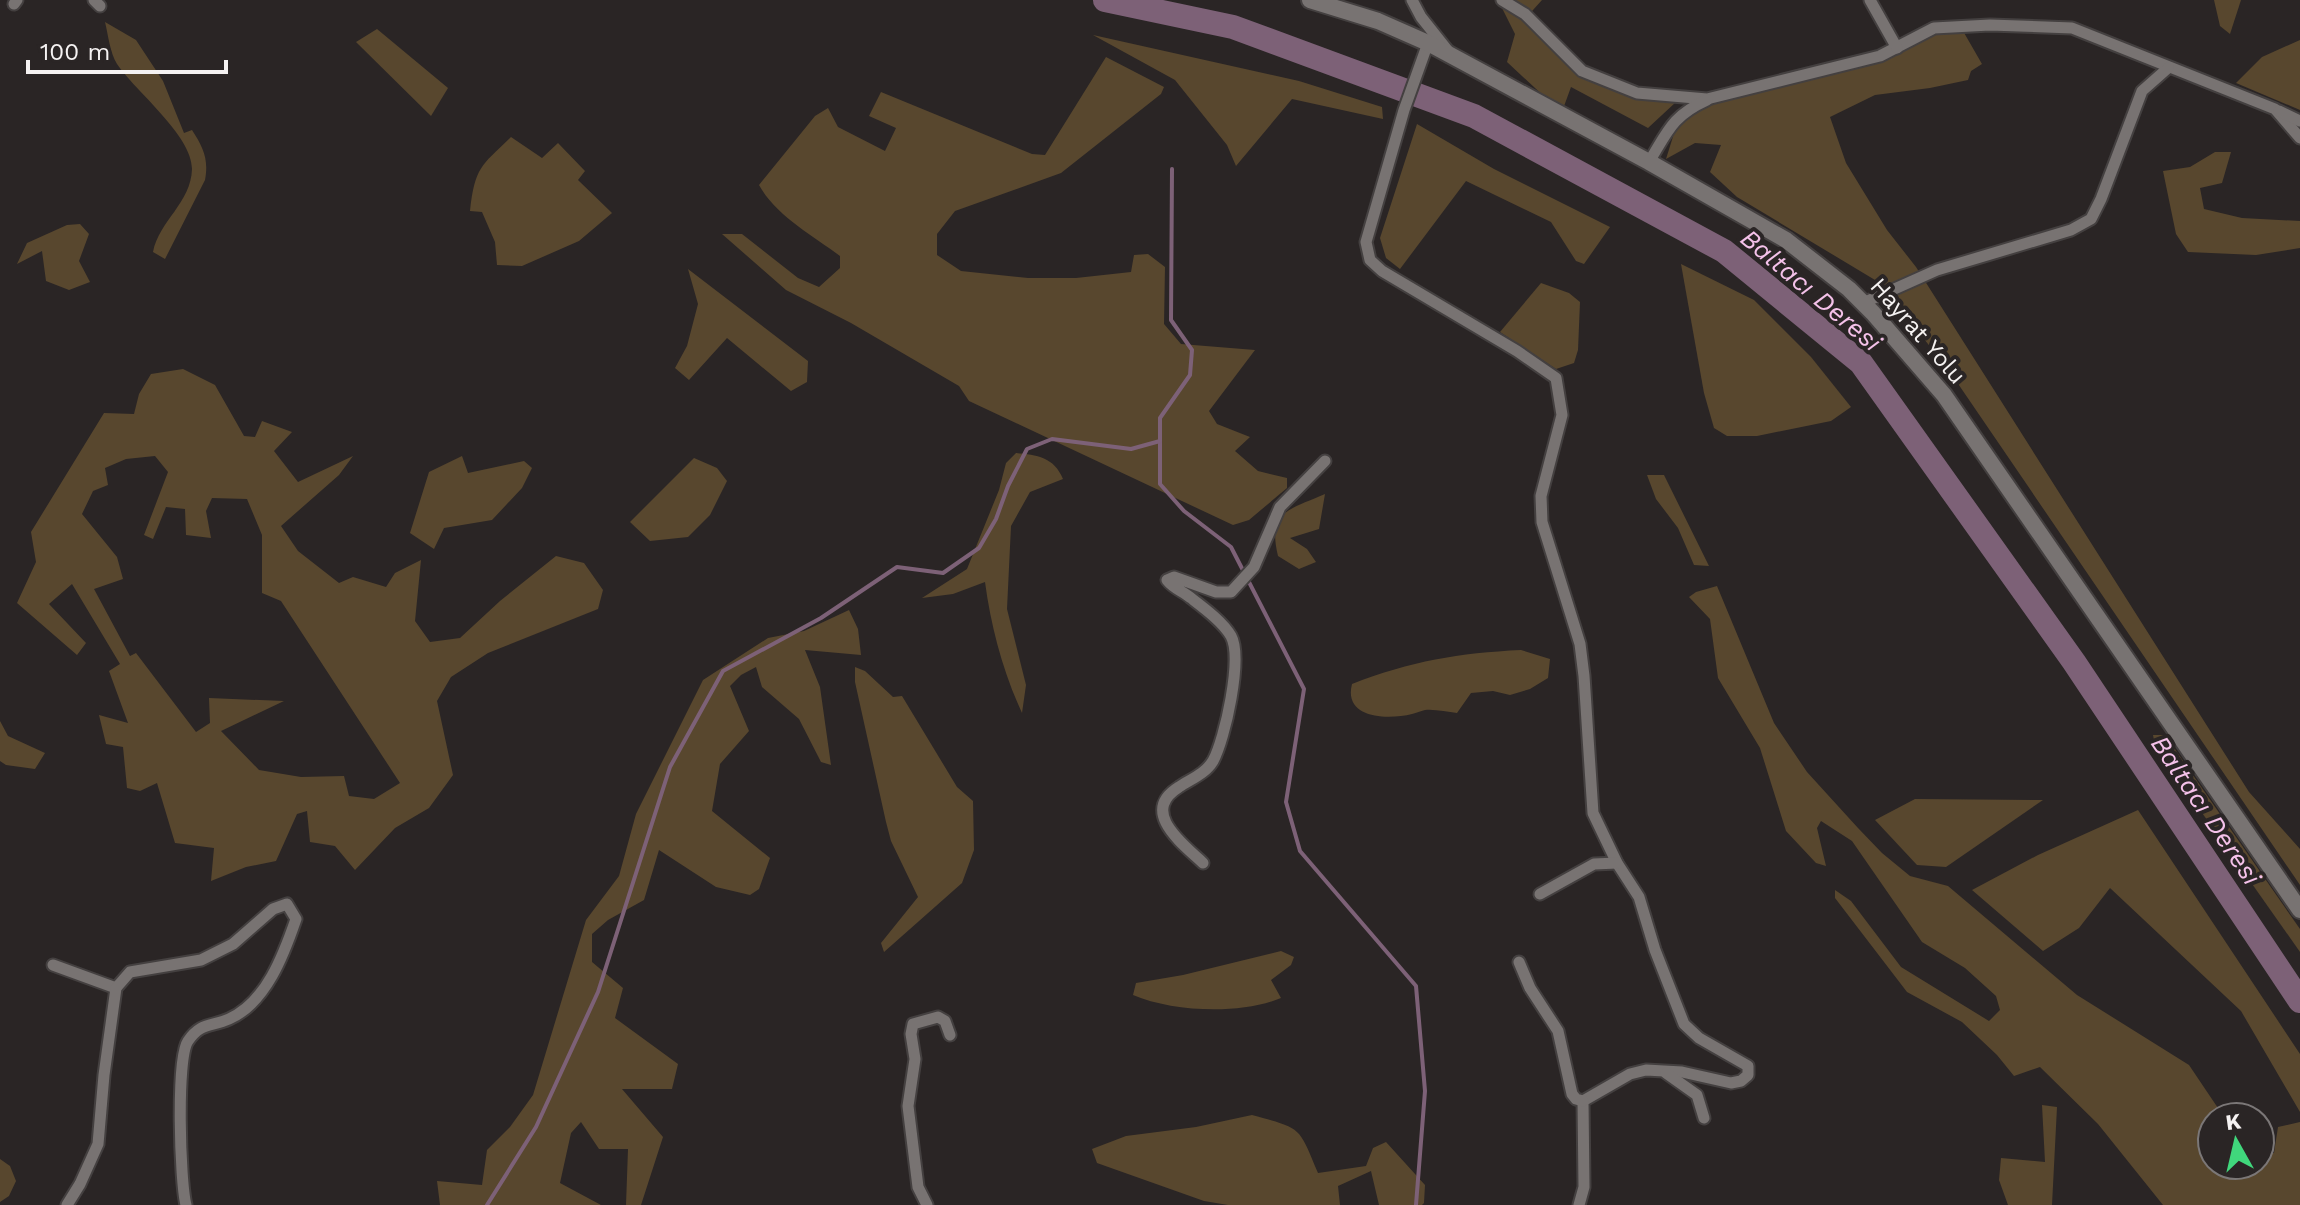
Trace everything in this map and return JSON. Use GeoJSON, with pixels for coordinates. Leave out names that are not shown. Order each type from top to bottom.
{"type":"FeatureCollection","features":[{"type":"Feature","properties":{"kind":"main road","name":"Hayrat Yolu"},"geometry":{"type":"LineString","coordinates":[[1310,0],[1378,21],[1426,49],[1454,58],[1649,162],[1786,240],[1863,303],[1944,395],[2300,910]]}},
{"type":"Feature","properties":{"kind":"street"},"geometry":{"type":"LineString","coordinates":[[1412,0],[1421,17],[1454,58]]}},
{"type":"Feature","properties":{"kind":"street"},"geometry":{"type":"LineString","coordinates":[[1502,0],[1525,14],[1582,71],[1637,93],[1707,99]]}},
{"type":"Feature","properties":{"kind":"street"},"geometry":{"type":"LineString","coordinates":[[1870,0],[1897,48]]}},
{"type":"Feature","properties":{"kind":"street"},"geometry":{"type":"LineString","coordinates":[[1649,162],[1675,119],[1707,99],[1880,56],[1934,28],[1990,25],[2072,28],[2300,121]]}},
{"type":"Feature","properties":{"kind":"street"},"geometry":{"type":"LineString","coordinates":[[1426,49],[1366,242],[1370,260],[1382,271],[1517,351],[1556,378],[1562,415],[1541,496],[1542,522],[1580,644],[1593,813],[1617,863],[1639,897],[1655,950],[1684,1024],[1699,1038],[1748,1066],[1748,1075],[1741,1081],[1731,1083],[1662,1071],[1630,1074],[1583,1101],[1576,1099],[1572,1094],[1558,1031],[1530,988],[1519,962]]}},
{"type":"Feature","properties":{"kind":"street"},"geometry":{"type":"LineString","coordinates":[[1863,303],[1937,270],[2071,230],[2091,219],[2142,91],[2168,68]]}},
{"type":"Feature","properties":{"kind":"street"},"geometry":{"type":"LineString","coordinates":[[2275,109],[2300,138]]}},
{"type":"Feature","properties":{"kind":"street"},"geometry":{"type":"LineString","coordinates":[[1203,863],[1172,835],[1164,821],[1165,801],[1176,788],[1198,777],[1212,762],[1227,715],[1236,660],[1232,639],[1225,628],[1167,580],[1174,577],[1216,592],[1231,592],[1254,567],[1280,507],[1325,461]]}},
{"type":"Feature","properties":{"kind":"street"},"geometry":{"type":"LineString","coordinates":[[1540,894],[1594,864],[1617,863]]}},
{"type":"Feature","properties":{"kind":"street"},"geometry":{"type":"LineString","coordinates":[[67,1205],[98,1144],[116,988],[130,972],[201,960],[233,944],[273,909],[287,904],[296,919],[277,966],[250,1004],[230,1019],[203,1025],[186,1043],[180,1072],[186,1205]]}},
{"type":"Feature","properties":{"kind":"street"},"geometry":{"type":"LineString","coordinates":[[53,965],[116,988]]}},
{"type":"Feature","properties":{"kind":"street"},"geometry":{"type":"LineString","coordinates":[[927,1205],[918,1187],[908,1106],[915,1059],[911,1034],[913,1024],[938,1017],[945,1021],[950,1035]]}},
{"type":"Feature","properties":{"kind":"street"},"geometry":{"type":"LineString","coordinates":[[1662,1071],[1697,1095],[1704,1118]]}},
{"type":"Feature","properties":{"kind":"street"},"geometry":{"type":"LineString","coordinates":[[1579,1205],[1584,1187],[1583,1101]]}},
{"type":"Feature","properties":{"kind":"shaded area"},"geometry":{"type":"Polygon","coordinates":[[[1498,0],[1542,0],[1524,20],[1577,72],[1637,98],[1676,102],[1648,128],[1571,87],[1563,109],[1549,101],[1507,62],[1515,34],[1498,0]]]}},
{"type":"Feature","properties":{"kind":"shaded area"},"geometry":{"type":"Polygon","coordinates":[[[2214,0],[2241,0],[2230,34],[2220,26],[2214,0]]]}},
{"type":"Feature","properties":{"kind":"shaded area"},"geometry":{"type":"Polygon","coordinates":[[[105,22],[136,40],[163,81],[184,133],[192,130],[204,154],[205,180],[165,259],[153,252],[161,231],[186,192],[192,169],[190,156],[173,128],[117,64],[105,22]]]}},
{"type":"Feature","properties":{"kind":"shaded area"},"geometry":{"type":"Polygon","coordinates":[[[377,29],[448,88],[431,116],[356,42],[377,29]]]}},
{"type":"Feature","properties":{"kind":"shaded area"},"geometry":{"type":"Polygon","coordinates":[[[1936,31],[1963,31],[1982,64],[1971,71],[1968,80],[1875,95],[1830,117],[1846,163],[1887,230],[1916,267],[2249,792],[2300,849],[2300,885],[1950,372],[1880,283],[1737,197],[1710,172],[1721,145],[1695,143],[1666,159],[1676,127],[1696,111],[1715,102],[1812,77],[1936,31]]]}},
{"type":"Feature","properties":{"kind":"shaded area"},"geometry":{"type":"Polygon","coordinates":[[[1093,35],[1299,81],[1382,107],[1383,119],[1292,99],[1236,166],[1227,145],[1175,80],[1093,35]]]}},
{"type":"Feature","properties":{"kind":"shaded area"},"geometry":{"type":"Polygon","coordinates":[[[2300,40],[2300,110],[2236,83],[2262,57],[2300,40]]]}},
{"type":"Feature","properties":{"kind":"shaded area"},"geometry":{"type":"Polygon","coordinates":[[[1106,57],[1164,87],[1161,94],[1061,173],[955,211],[937,234],[937,255],[961,271],[1028,278],[1076,278],[1131,272],[1134,255],[1148,254],[1165,267],[1164,324],[1181,344],[1255,350],[1209,411],[1217,424],[1250,437],[1235,451],[1258,471],[1287,478],[1287,488],[1249,520],[1233,525],[969,401],[959,386],[851,323],[786,290],[722,234],[742,234],[798,278],[819,287],[840,268],[840,256],[785,216],[759,185],[815,116],[828,108],[838,127],[885,151],[896,128],[869,116],[881,92],[1032,154],[1045,155],[1106,57]]]}},
{"type":"Feature","properties":{"kind":"shaded area"},"geometry":{"type":"Polygon","coordinates":[[[1417,124],[1494,169],[1610,227],[1584,264],[1576,261],[1551,222],[1466,181],[1400,269],[1386,258],[1380,238],[1417,124]]]}},
{"type":"Feature","properties":{"kind":"shaded area"},"geometry":{"type":"Polygon","coordinates":[[[511,137],[542,158],[558,143],[585,171],[578,180],[612,213],[579,241],[522,266],[497,265],[495,242],[482,212],[470,211],[474,185],[481,168],[511,137]]]}},
{"type":"Feature","properties":{"kind":"shaded area"},"geometry":{"type":"Polygon","coordinates":[[[2215,152],[2231,152],[2222,183],[2200,188],[2204,209],[2242,218],[2300,221],[2300,248],[2256,255],[2188,252],[2176,234],[2163,171],[2190,167],[2215,152]]]}},
{"type":"Feature","properties":{"kind":"shaded area"},"geometry":{"type":"Polygon","coordinates":[[[80,224],[89,234],[79,261],[90,282],[69,290],[46,281],[42,251],[17,264],[27,243],[67,225],[80,224]]]}},
{"type":"Feature","properties":{"kind":"shaded area"},"geometry":{"type":"Polygon","coordinates":[[[1681,264],[1754,300],[1811,357],[1851,407],[1831,421],[1757,436],[1727,436],[1714,428],[1704,393],[1681,264]]]}},
{"type":"Feature","properties":{"kind":"shaded area"},"geometry":{"type":"Polygon","coordinates":[[[688,269],[808,361],[807,382],[791,391],[727,338],[689,380],[675,368],[687,346],[698,304],[688,269]]]}},
{"type":"Feature","properties":{"kind":"shaded area"},"geometry":{"type":"Polygon","coordinates":[[[1541,283],[1569,293],[1580,302],[1578,350],[1574,363],[1556,369],[1500,332],[1541,283]]]}},
{"type":"Feature","properties":{"kind":"shaded area"},"geometry":{"type":"Polygon","coordinates":[[[183,369],[215,385],[244,436],[255,437],[262,421],[292,432],[274,451],[298,482],[353,456],[339,475],[281,526],[298,551],[339,583],[353,577],[386,587],[395,573],[421,560],[415,621],[430,642],[460,638],[556,556],[584,563],[603,590],[598,609],[488,653],[451,677],[437,701],[453,775],[429,808],[395,828],[355,870],[335,846],[310,842],[307,811],[297,814],[276,861],[246,867],[211,881],[214,848],[175,843],[157,783],[140,791],[127,788],[123,747],[106,744],[99,715],[128,723],[109,671],[120,664],[72,584],[49,604],[86,643],[77,655],[17,603],[36,562],[31,532],[104,413],[134,414],[139,394],[151,374],[183,369]],[[155,456],[126,459],[105,468],[108,485],[93,491],[82,514],[117,557],[123,579],[94,589],[130,656],[136,653],[196,732],[210,723],[209,698],[284,701],[221,731],[259,770],[301,777],[344,776],[349,796],[374,799],[400,783],[281,601],[262,593],[262,535],[247,499],[212,498],[206,511],[211,538],[186,535],[185,509],[166,507],[153,539],[144,535],[168,472],[155,456]]]}},
{"type":"Feature","properties":{"kind":"shaded area"},"geometry":{"type":"Polygon","coordinates":[[[1016,453],[1038,456],[1050,462],[1063,479],[1030,492],[1011,526],[1007,609],[1026,685],[1022,713],[999,649],[985,582],[953,594],[922,598],[967,569],[999,490],[1006,463],[1016,453]]]}},
{"type":"Feature","properties":{"kind":"shaded area"},"geometry":{"type":"Polygon","coordinates":[[[462,456],[468,473],[524,461],[532,468],[522,488],[492,520],[444,528],[434,549],[410,533],[429,472],[462,456]]]}},
{"type":"Feature","properties":{"kind":"shaded area"},"geometry":{"type":"Polygon","coordinates":[[[694,458],[717,468],[727,481],[710,515],[688,537],[650,541],[630,522],[694,458]]]}},
{"type":"Feature","properties":{"kind":"shaded area"},"geometry":{"type":"Polygon","coordinates":[[[1647,475],[1664,475],[1709,566],[1694,565],[1678,528],[1656,499],[1647,475]]]}},
{"type":"Feature","properties":{"kind":"shaded area"},"geometry":{"type":"Polygon","coordinates":[[[1325,494],[1319,529],[1290,538],[1307,549],[1316,562],[1299,569],[1278,556],[1275,541],[1279,521],[1291,509],[1325,494]]]}},
{"type":"Feature","properties":{"kind":"shaded area"},"geometry":{"type":"Polygon","coordinates":[[[1717,586],[1774,723],[1807,772],[1882,853],[1910,876],[1948,886],[2077,995],[2189,1065],[2213,1101],[2196,1101],[2196,1181],[2276,1181],[2278,1127],[2300,1122],[2300,1205],[2163,1205],[2098,1124],[2040,1067],[2014,1076],[1962,1022],[1907,992],[1835,898],[1835,890],[1851,901],[1901,967],[1989,1021],[2000,1010],[1996,996],[1965,968],[1922,942],[1852,841],[1821,821],[1817,828],[1826,866],[1816,863],[1786,831],[1760,748],[1718,678],[1710,619],[1689,597],[1717,586]]]}},
{"type":"Feature","properties":{"kind":"shaded area"},"geometry":{"type":"Polygon","coordinates":[[[849,610],[858,629],[861,655],[805,650],[820,687],[831,765],[821,762],[799,719],[762,687],[756,667],[730,686],[749,731],[720,764],[712,811],[770,858],[759,889],[750,895],[716,887],[659,850],[644,900],[608,920],[592,934],[592,962],[623,988],[615,1018],[678,1064],[672,1089],[622,1089],[663,1137],[641,1205],[626,1205],[628,1149],[599,1149],[581,1122],[571,1133],[560,1183],[601,1205],[440,1205],[437,1181],[482,1185],[487,1150],[510,1127],[533,1095],[586,920],[619,876],[636,814],[703,680],[768,638],[804,631],[849,610]]]}},
{"type":"Feature","properties":{"kind":"shaded area"},"geometry":{"type":"Polygon","coordinates":[[[1521,650],[1550,659],[1548,678],[1530,689],[1510,695],[1493,691],[1471,693],[1457,713],[1425,710],[1402,716],[1380,716],[1361,710],[1351,696],[1352,684],[1395,669],[1456,656],[1521,650]]]}},
{"type":"Feature","properties":{"kind":"shaded area"},"geometry":{"type":"Polygon","coordinates":[[[855,667],[865,671],[893,697],[902,696],[957,787],[973,801],[974,850],[962,883],[884,952],[881,943],[918,897],[891,841],[855,682],[855,667]]]}},
{"type":"Feature","properties":{"kind":"shaded area"},"geometry":{"type":"Polygon","coordinates":[[[0,721],[8,736],[45,753],[35,769],[6,765],[0,761],[0,721]]]}},
{"type":"Feature","properties":{"kind":"shaded area"},"geometry":{"type":"Polygon","coordinates":[[[2153,735],[2165,735],[2300,929],[2300,952],[2155,746],[2153,735]]]}},
{"type":"Feature","properties":{"kind":"shaded area"},"geometry":{"type":"Polygon","coordinates":[[[1915,799],[2043,800],[1946,867],[1917,865],[1875,820],[1915,799]]]}},
{"type":"Feature","properties":{"kind":"shaded area"},"geometry":{"type":"Polygon","coordinates":[[[2138,810],[2300,1054],[2300,1112],[2241,1011],[2110,888],[2079,928],[2043,951],[1972,890],[2038,855],[2138,810]]]}},
{"type":"Feature","properties":{"kind":"shaded area"},"geometry":{"type":"Polygon","coordinates":[[[1281,951],[1294,957],[1291,965],[1271,980],[1281,998],[1265,1003],[1227,1009],[1187,1008],[1133,995],[1136,983],[1281,951]]]}},
{"type":"Feature","properties":{"kind":"shaded area"},"geometry":{"type":"Polygon","coordinates":[[[2042,1105],[2057,1107],[2052,1205],[2008,1205],[1999,1180],[2001,1158],[2045,1162],[2042,1105]]]}},
{"type":"Feature","properties":{"kind":"shaded area"},"geometry":{"type":"Polygon","coordinates":[[[1252,1115],[1296,1131],[1302,1137],[1318,1173],[1366,1166],[1373,1148],[1386,1142],[1425,1185],[1424,1203],[1379,1205],[1371,1171],[1338,1186],[1340,1205],[1228,1205],[1204,1201],[1097,1163],[1092,1149],[1126,1136],[1196,1127],[1252,1115]]]}},
{"type":"Feature","properties":{"kind":"shaded area"},"geometry":{"type":"Polygon","coordinates":[[[0,1159],[10,1166],[16,1181],[9,1196],[0,1202],[0,1159]]]}},
{"type":"Feature","properties":{"kind":"waterway","name":"Baltacı Deresi"},"geometry":{"type":"LineString","coordinates":[[1105,0],[1233,27],[1474,116],[1724,251],[1861,363],[2074,662],[2300,1001]]}},
{"type":"Feature","properties":{"kind":"waterway"},"geometry":{"type":"LineString","coordinates":[[1172,169],[1171,320],[1192,350],[1190,375],[1160,418],[1160,484],[1184,511],[1231,547],[1304,689],[1286,802],[1300,851],[1416,986],[1425,1091],[1416,1205]]}},
{"type":"Feature","properties":{"kind":"waterway"},"geometry":{"type":"LineString","coordinates":[[487,1205],[536,1127],[598,992],[670,767],[723,671],[821,618],[897,567],[943,573],[979,548],[996,519],[1027,449],[1052,439],[1131,449],[1160,441]]}}]}
